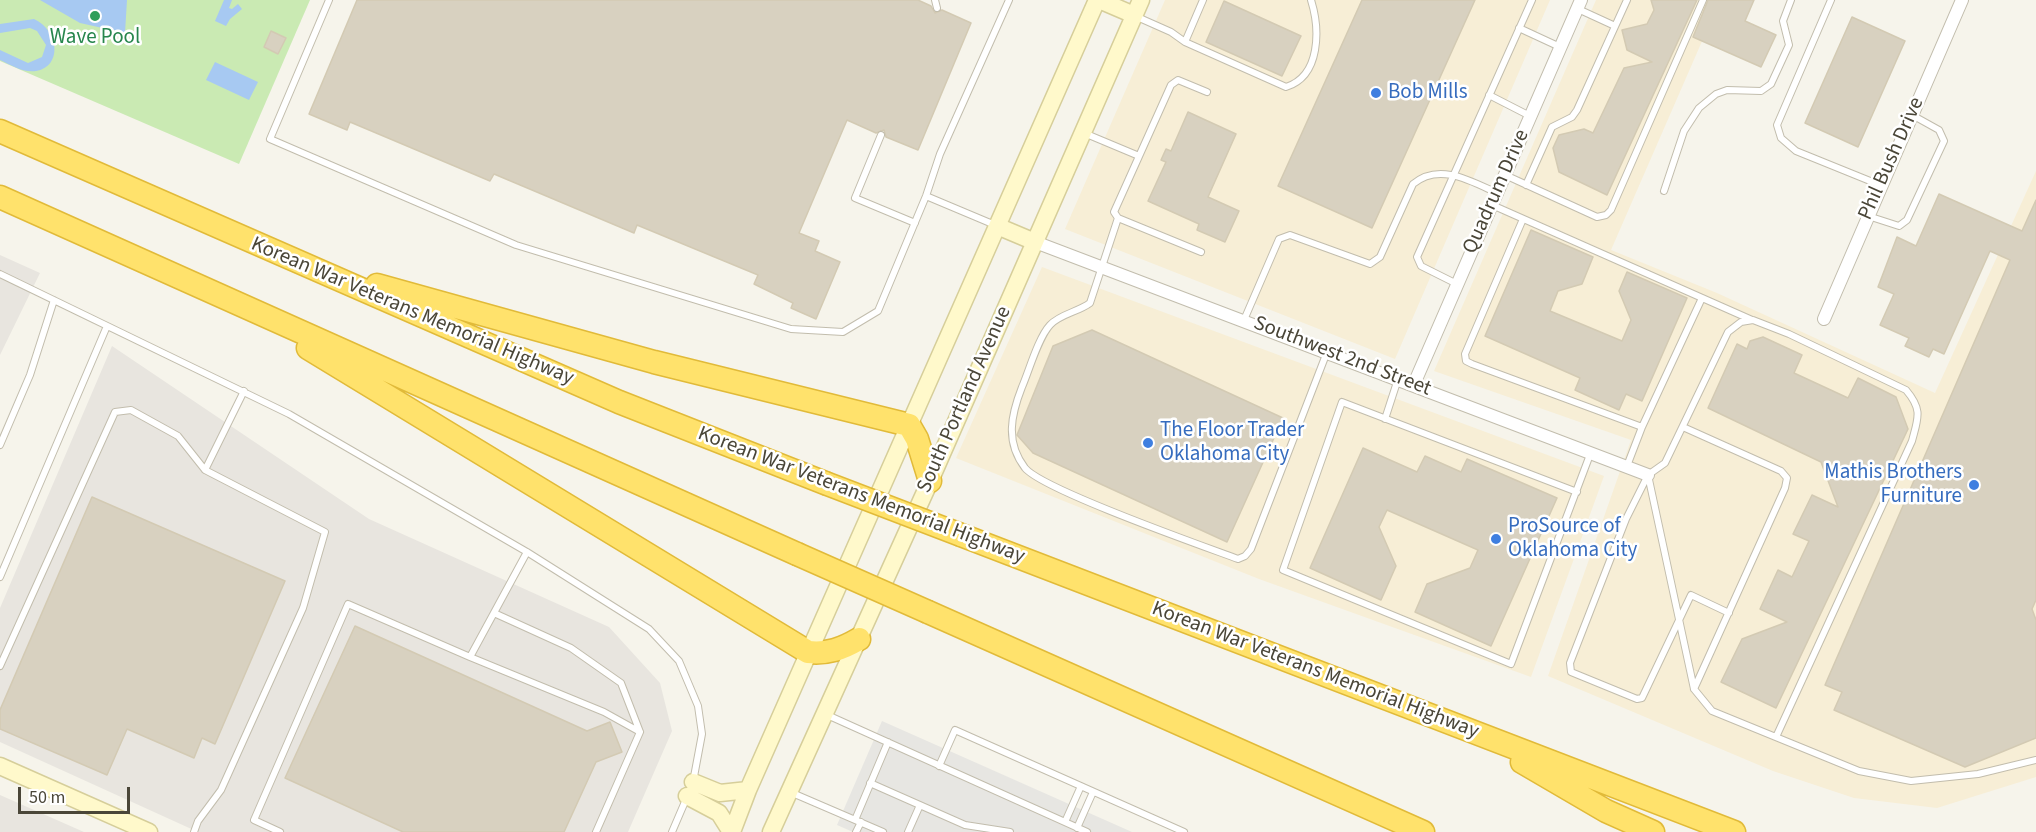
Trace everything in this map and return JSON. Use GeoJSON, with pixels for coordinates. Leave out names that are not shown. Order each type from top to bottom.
{"type":"FeatureCollection","features":[{"type":"Feature","properties":{"kind":"highway","name":"Korean War Veterans Memorial Highway"},"geometry":{"type":"LineString","coordinates":[[0,131],[619,402],[1734,832]]}},
{"type":"Feature","properties":{"kind":"highway"},"geometry":{"type":"LineString","coordinates":[[0,197],[1423,832]]}},
{"type":"Feature","properties":{"kind":"highway"},"geometry":{"type":"LineString","coordinates":[[309,268],[436,300],[654,362],[909,425],[917,439],[930,481]]}},
{"type":"Feature","properties":{"kind":"highway"},"geometry":{"type":"LineString","coordinates":[[219,294],[808,652],[823,653],[843,648],[859,639]]}},
{"type":"Feature","properties":{"kind":"highway"},"geometry":{"type":"LineString","coordinates":[[1464,728],[1606,812],[1653,832]]}},
{"type":"Feature","properties":{"kind":"highway"},"geometry":{"type":"LineString","coordinates":[[1372,810],[1401,832]]}},
{"type":"Feature","properties":{"kind":"main road"},"geometry":{"type":"LineString","coordinates":[[1098,0],[1138,8]]}},
{"type":"Feature","properties":{"kind":"main road","name":"South Portland Avenue"},"geometry":{"type":"LineString","coordinates":[[731,832],[747,790],[1098,0]]}},
{"type":"Feature","properties":{"kind":"main road","name":"South Portland Avenue"},"geometry":{"type":"LineString","coordinates":[[771,832],[930,481],[1138,8]]}},
{"type":"Feature","properties":{"kind":"main road"},"geometry":{"type":"LineString","coordinates":[[997,226],[1035,242]]}},
{"type":"Feature","properties":{"kind":"main road"},"geometry":{"type":"LineString","coordinates":[[0,766],[149,832]]}},
{"type":"Feature","properties":{"kind":"main road"},"geometry":{"type":"LineString","coordinates":[[690,789],[720,793],[747,790]]}},
{"type":"Feature","properties":{"kind":"main road"},"geometry":{"type":"LineString","coordinates":[[690,789],[719,813],[731,832]]}},
{"type":"Feature","properties":{"kind":"street","name":"Phil Bush Drive"},"geometry":{"type":"LineString","coordinates":[[1824,319],[1880,185],[1962,0]]}},
{"type":"Feature","properties":{"kind":"street","name":"Quadrum Drive"},"geometry":{"type":"LineString","coordinates":[[1414,384],[1579,4]]}},
{"type":"Feature","properties":{"kind":"street","name":"Southwest 2nd Street"},"geometry":{"type":"LineString","coordinates":[[1035,242],[1648,474]]}},
{"type":"Feature","properties":{"kind":"lane"},"geometry":{"type":"LineString","coordinates":[[329,0],[270,140],[516,245],[791,328],[843,332],[878,311],[926,196],[940,154],[1009,0]]}},
{"type":"Feature","properties":{"kind":"lane"},"geometry":{"type":"LineString","coordinates":[[935,0],[937,8]]}},
{"type":"Feature","properties":{"kind":"lane"},"geometry":{"type":"LineString","coordinates":[[1185,42],[1203,0]]}},
{"type":"Feature","properties":{"kind":"lane"},"geometry":{"type":"LineString","coordinates":[[1138,8],[1185,42],[1286,87],[1298,83],[1309,67],[1318,44],[1311,0]]}},
{"type":"Feature","properties":{"kind":"lane"},"geometry":{"type":"LineString","coordinates":[[1457,284],[1421,266],[1417,257],[1532,0]]}},
{"type":"Feature","properties":{"kind":"lane"},"geometry":{"type":"LineString","coordinates":[[1526,185],[1552,127],[1572,117],[1577,110],[1627,0]]}},
{"type":"Feature","properties":{"kind":"lane"},"geometry":{"type":"LineString","coordinates":[[1505,175],[1598,217],[1606,215],[1611,210],[1703,0]]}},
{"type":"Feature","properties":{"kind":"lane"},"geometry":{"type":"LineString","coordinates":[[1664,191],[1684,131],[1700,108],[1716,94],[1727,90],[1761,91],[1771,84],[1789,45],[1783,21],[1791,0]]}},
{"type":"Feature","properties":{"kind":"lane"},"geometry":{"type":"LineString","coordinates":[[1831,0],[1777,125],[1781,138],[1796,151],[1880,185]]}},
{"type":"Feature","properties":{"kind":"lane"},"geometry":{"type":"LineString","coordinates":[[1579,4],[1615,26]]}},
{"type":"Feature","properties":{"kind":"lane"},"geometry":{"type":"LineString","coordinates":[[1520,28],[1560,47]]}},
{"type":"Feature","properties":{"kind":"lane"},"geometry":{"type":"LineString","coordinates":[[1201,252],[1118,218],[1114,212],[1171,85],[1178,80],[1207,92]]}},
{"type":"Feature","properties":{"kind":"lane"},"geometry":{"type":"LineString","coordinates":[[1489,95],[1530,116]]}},
{"type":"Feature","properties":{"kind":"lane"},"geometry":{"type":"LineString","coordinates":[[1867,216],[1899,226],[1907,220],[1944,141],[1939,130],[1911,114]]}},
{"type":"Feature","properties":{"kind":"lane"},"geometry":{"type":"LineString","coordinates":[[1083,132],[1139,156]]}},
{"type":"Feature","properties":{"kind":"lane"},"geometry":{"type":"LineString","coordinates":[[881,135],[855,198],[915,223]]}},
{"type":"Feature","properties":{"kind":"lane"},"geometry":{"type":"LineString","coordinates":[[1244,320],[1279,239],[1284,235],[1290,235],[1370,264],[1380,257],[1413,183],[1420,178],[1454,173],[1497,193]]}},
{"type":"Feature","properties":{"kind":"lane"},"geometry":{"type":"LineString","coordinates":[[926,196],[997,226]]}},
{"type":"Feature","properties":{"kind":"lane"},"geometry":{"type":"LineString","coordinates":[[1491,205],[1789,334],[1906,390],[1916,401],[1919,417],[1912,441],[1776,737]]}},
{"type":"Feature","properties":{"kind":"lane"},"geometry":{"type":"LineString","coordinates":[[1118,218],[1090,303],[1056,320],[1045,333],[1012,414],[1011,435],[1016,453],[1026,470],[1036,477],[1068,493],[1207,548],[1238,559],[1245,556],[1251,549],[1327,351]]}},
{"type":"Feature","properties":{"kind":"lane"},"geometry":{"type":"LineString","coordinates":[[1523,219],[1466,354],[1466,361],[1642,428]]}},
{"type":"Feature","properties":{"kind":"lane"},"geometry":{"type":"LineString","coordinates":[[0,274],[289,414],[527,552],[649,628],[679,661],[699,706],[701,724],[699,762],[672,832]]}},
{"type":"Feature","properties":{"kind":"lane"},"geometry":{"type":"LineString","coordinates":[[1627,466],[1702,298]]}},
{"type":"Feature","properties":{"kind":"lane"},"geometry":{"type":"LineString","coordinates":[[0,445],[30,375],[54,300]]}},
{"type":"Feature","properties":{"kind":"lane"},"geometry":{"type":"LineString","coordinates":[[1729,613],[1691,595],[1678,618],[1642,698],[1637,699],[1571,672],[1570,663],[1626,519],[1648,474],[1665,464],[1728,332],[1741,322],[1753,320]]}},
{"type":"Feature","properties":{"kind":"lane"},"geometry":{"type":"LineString","coordinates":[[0,577],[107,326]]}},
{"type":"Feature","properties":{"kind":"lane"},"geometry":{"type":"LineString","coordinates":[[1385,419],[1398,378]]}},
{"type":"Feature","properties":{"kind":"lane"},"geometry":{"type":"LineString","coordinates":[[205,470],[243,391]]}},
{"type":"Feature","properties":{"kind":"lane"},"geometry":{"type":"LineString","coordinates":[[1577,492],[1342,402],[1283,570],[1511,664],[1577,492],[1591,452]]}},
{"type":"Feature","properties":{"kind":"lane"},"geometry":{"type":"LineString","coordinates":[[0,666],[115,412],[131,410],[178,436],[205,470],[325,532],[303,608],[221,790],[198,821],[194,832]]}},
{"type":"Feature","properties":{"kind":"lane"},"geometry":{"type":"LineString","coordinates":[[1683,427],[1781,471],[1787,478],[1785,488],[1694,689]]}},
{"type":"Feature","properties":{"kind":"lane"},"geometry":{"type":"LineString","coordinates":[[1648,474],[1694,689],[1712,711],[1859,771],[1911,781],[1978,774],[2036,760]]}},
{"type":"Feature","properties":{"kind":"lane"},"geometry":{"type":"LineString","coordinates":[[470,657],[527,552]]}},
{"type":"Feature","properties":{"kind":"lane"},"geometry":{"type":"LineString","coordinates":[[280,832],[254,820],[348,604],[604,712],[640,732]]}},
{"type":"Feature","properties":{"kind":"lane"},"geometry":{"type":"LineString","coordinates":[[494,613],[571,648],[621,682],[640,732],[596,832]]}},
{"type":"Feature","properties":{"kind":"lane"},"geometry":{"type":"LineString","coordinates":[[825,714],[1070,827],[1087,832]]}},
{"type":"Feature","properties":{"kind":"lane"},"geometry":{"type":"LineString","coordinates":[[939,766],[955,730],[1184,832]]}},
{"type":"Feature","properties":{"kind":"lane"},"geometry":{"type":"LineString","coordinates":[[856,832],[870,783],[888,742]]}},
{"type":"Feature","properties":{"kind":"lane"},"geometry":{"type":"LineString","coordinates":[[870,783],[965,825],[1010,832]]}},
{"type":"Feature","properties":{"kind":"lane"},"geometry":{"type":"LineString","coordinates":[[1070,827],[1081,786]]}},
{"type":"Feature","properties":{"kind":"lane"},"geometry":{"type":"LineString","coordinates":[[790,792],[883,832]]}},
{"type":"Feature","properties":{"kind":"lane"},"geometry":{"type":"LineString","coordinates":[[1070,827],[1093,792]]}},
{"type":"Feature","properties":{"kind":"lane"},"geometry":{"type":"LineString","coordinates":[[908,832],[920,805]]}},
{"type":"Feature","properties":{"kind":"shaded area"},"geometry":{"type":"Polygon","coordinates":[[[1165,0],[1550,0],[1395,359],[1065,229],[1165,0]]]}},
{"type":"Feature","properties":{"kind":"shaded area"},"geometry":{"type":"Polygon","coordinates":[[[1596,0],[1720,0],[1611,250],[1717,293],[1935,393],[2036,171],[2036,777],[1937,808],[1854,798],[1773,771],[1548,676],[1631,440],[1434,371],[1596,0]]]}},
{"type":"Feature","properties":{"kind":"shaded area"},"geometry":{"type":"Polygon","coordinates":[[[0,255],[40,273],[0,355],[0,255]]]}},
{"type":"Feature","properties":{"kind":"shaded area"},"geometry":{"type":"Polygon","coordinates":[[[1042,267],[1604,476],[1531,677],[1259,579],[956,458],[1042,267]]]}},
{"type":"Feature","properties":{"kind":"shaded area"},"geometry":{"type":"Polygon","coordinates":[[[112,346],[369,519],[609,627],[660,683],[672,731],[628,832],[198,832],[0,742],[0,608],[112,346]]]}},
{"type":"Feature","properties":{"kind":"shaded area"},"geometry":{"type":"Polygon","coordinates":[[[882,721],[1132,832],[853,832],[837,825],[882,721]]]}},
{"type":"Feature","properties":{"kind":"shaded area"},"geometry":{"type":"Polygon","coordinates":[[[0,795],[84,832],[0,832],[0,795]]]}},
{"type":"Feature","properties":{"kind":"green space"},"geometry":{"type":"Polygon","coordinates":[[[0,0],[310,0],[239,164],[0,61],[0,0]]]}},
{"type":"Feature","properties":{"kind":"water","name":"Wave Pool"},"geometry":{"type":"Polygon","coordinates":[[[40,0],[127,0],[125,33],[80,23],[40,0]]]}},
{"type":"Feature","properties":{"kind":"water"},"geometry":{"type":"Polygon","coordinates":[[[224,0],[232,0],[229,8],[232,9],[238,4],[242,9],[230,19],[226,26],[215,21],[224,0]]]}},
{"type":"Feature","properties":{"kind":"water"},"geometry":{"type":"Polygon","coordinates":[[[34,19],[43,25],[53,40],[54,56],[50,63],[36,71],[26,71],[0,60],[0,50],[28,63],[42,57],[46,45],[37,31],[30,28],[0,33],[0,24],[34,19]]]}},
{"type":"Feature","properties":{"kind":"water"},"geometry":{"type":"Polygon","coordinates":[[[215,62],[258,82],[249,100],[206,80],[215,62]]]}},
{"type":"Feature","properties":{"kind":"building"},"geometry":{"type":"Polygon","coordinates":[[[357,0],[918,0],[931,6],[935,13],[942,10],[971,23],[918,150],[886,137],[884,130],[876,133],[847,120],[799,233],[819,241],[815,251],[840,262],[816,319],[791,308],[793,303],[754,284],[758,275],[637,225],[634,233],[494,174],[490,181],[350,122],[347,130],[309,114],[357,0]]]}},
{"type":"Feature","properties":{"kind":"building","name":"Bob Mills"},"geometry":{"type":"Polygon","coordinates":[[[1362,0],[1475,0],[1372,228],[1278,186],[1362,0]]]}},
{"type":"Feature","properties":{"kind":"building"},"geometry":{"type":"Polygon","coordinates":[[[1651,0],[1697,0],[1607,195],[1559,172],[1553,148],[1559,135],[1584,129],[1593,133],[1624,68],[1652,62],[1627,50],[1622,30],[1647,24],[1654,10],[1651,0]]]}},
{"type":"Feature","properties":{"kind":"building"},"geometry":{"type":"Polygon","coordinates":[[[1708,0],[1754,0],[1745,21],[1776,35],[1761,67],[1693,37],[1708,0]]]}},
{"type":"Feature","properties":{"kind":"building"},"geometry":{"type":"Polygon","coordinates":[[[1224,1],[1301,36],[1282,76],[1206,42],[1224,1]]]}},
{"type":"Feature","properties":{"kind":"building"},"geometry":{"type":"Polygon","coordinates":[[[1852,17],[1905,41],[1858,147],[1805,123],[1852,17]]]}},
{"type":"Feature","properties":{"kind":"building"},"geometry":{"type":"Polygon","coordinates":[[[271,31],[286,38],[278,54],[264,47],[271,31]]]}},
{"type":"Feature","properties":{"kind":"building"},"geometry":{"type":"Polygon","coordinates":[[[1188,112],[1236,134],[1208,197],[1239,211],[1225,242],[1197,230],[1199,224],[1148,201],[1166,162],[1161,160],[1166,149],[1171,151],[1188,112]]]}},
{"type":"Feature","properties":{"kind":"building","name":"Mathis Brothers Furniture"},"geometry":{"type":"Polygon","coordinates":[[[1939,194],[2022,231],[2036,200],[2036,600],[2032,609],[2036,620],[2036,738],[1965,767],[1834,710],[1842,692],[1825,685],[2010,260],[1990,251],[1944,354],[1933,349],[1929,357],[1905,346],[1909,338],[1880,325],[1894,294],[1878,287],[1897,237],[1916,246],[1939,194]]]}},
{"type":"Feature","properties":{"kind":"building"},"geometry":{"type":"Polygon","coordinates":[[[1531,230],[1593,257],[1582,284],[1558,291],[1550,311],[1622,341],[1631,320],[1619,291],[1627,272],[1687,298],[1642,401],[1626,394],[1619,410],[1575,390],[1580,378],[1485,336],[1531,230]]]}},
{"type":"Feature","properties":{"kind":"building","name":"The Floor Trader Oklahoma City"},"geometry":{"type":"Polygon","coordinates":[[[1092,330],[1283,418],[1227,542],[1033,453],[1017,435],[1053,346],[1092,330]]]}},
{"type":"Feature","properties":{"kind":"building"},"geometry":{"type":"Polygon","coordinates":[[[1763,337],[1802,355],[1794,373],[1848,398],[1858,378],[1896,397],[1908,429],[1776,708],[1721,682],[1742,639],[1787,622],[1760,609],[1778,570],[1792,577],[1809,541],[1793,534],[1812,495],[1838,507],[1821,462],[1708,408],[1737,344],[1747,349],[1750,341],[1763,337]]]}},
{"type":"Feature","properties":{"kind":"building","name":"ProSource of Oklahoma City"},"geometry":{"type":"Polygon","coordinates":[[[1363,448],[1417,472],[1425,456],[1461,472],[1467,459],[1557,498],[1491,646],[1415,612],[1427,584],[1470,568],[1478,550],[1387,510],[1379,527],[1396,566],[1381,600],[1310,568],[1363,448]]]}},
{"type":"Feature","properties":{"kind":"building"},"geometry":{"type":"Polygon","coordinates":[[[92,497],[285,581],[215,744],[202,738],[194,758],[127,729],[107,775],[0,729],[0,710],[92,497]]]}},
{"type":"Feature","properties":{"kind":"building"},"geometry":{"type":"Polygon","coordinates":[[[355,626],[587,731],[610,722],[622,752],[596,762],[564,832],[403,832],[285,778],[355,626]]]}},
{"type":"Feature","properties":{"kind":"place","name":"Wave Pool"},"geometry":{"type":"Point","coordinates":[95,16]}},
{"type":"Feature","properties":{"kind":"place","name":"Bob Mills"},"geometry":{"type":"Point","coordinates":[1376,93]}},
{"type":"Feature","properties":{"kind":"place","name":"The Floor Trader Oklahoma City"},"geometry":{"type":"Point","coordinates":[1148,443]}},
{"type":"Feature","properties":{"kind":"place","name":"Mathis Brothers Furniture"},"geometry":{"type":"Point","coordinates":[1974,485]}},
{"type":"Feature","properties":{"kind":"place","name":"ProSource of Oklahoma City"},"geometry":{"type":"Point","coordinates":[1496,539]}}]}
